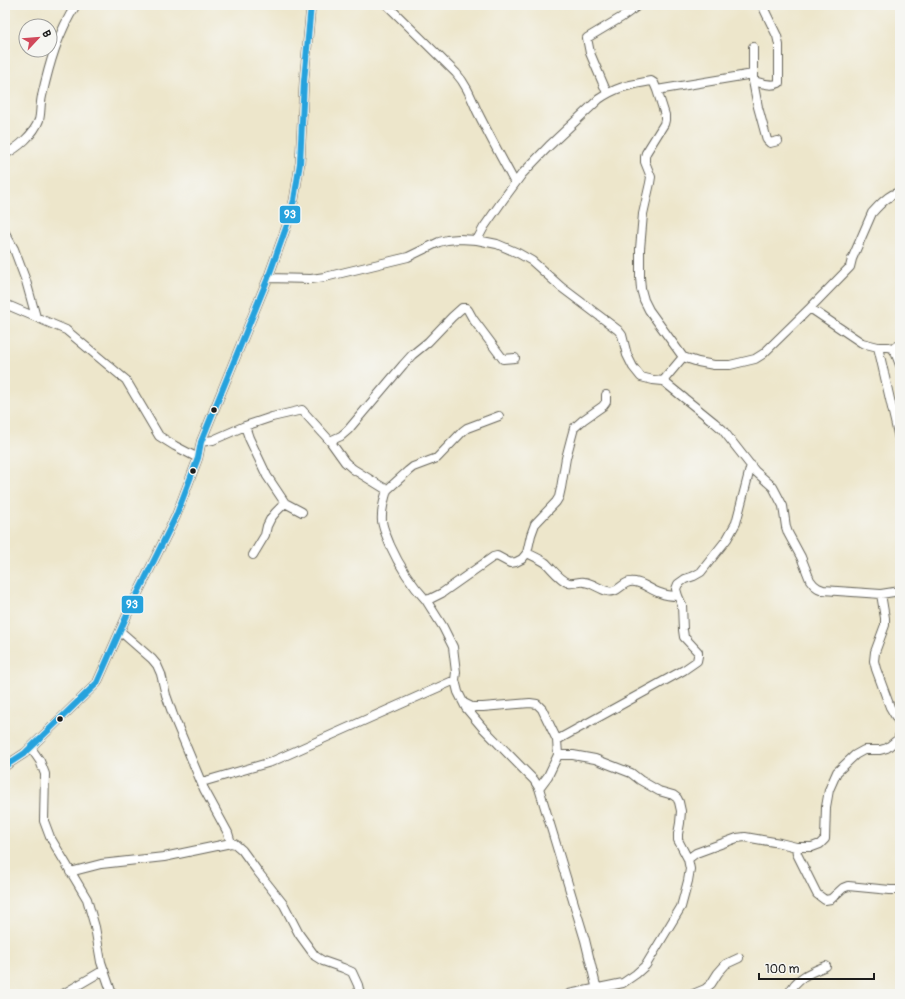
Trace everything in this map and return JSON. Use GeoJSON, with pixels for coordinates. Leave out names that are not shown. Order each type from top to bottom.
{"type":"FeatureCollection","features":[{"type":"Feature","properties":{"kind":"street"},"geometry":{"type":"LineString","coordinates":[[5,154],[18,147],[31,133],[39,121],[42,96],[57,42],[70,14],[76,5]]}},
{"type":"Feature","properties":{"kind":"street"},"geometry":{"type":"LineString","coordinates":[[5,766],[31,748],[97,683],[120,631],[176,516],[198,458],[201,442],[268,278],[287,225],[297,184],[300,163],[304,80],[311,5]]}},
{"type":"Feature","properties":{"kind":"street"},"geometry":{"type":"LineString","coordinates":[[387,5],[461,78],[515,183]]}},
{"type":"Feature","properties":{"kind":"street"},"geometry":{"type":"LineString","coordinates":[[607,93],[590,53],[587,38],[622,17],[636,7],[636,5]]}},
{"type":"Feature","properties":{"kind":"street"},"geometry":{"type":"LineString","coordinates":[[657,90],[753,77],[769,85],[779,83],[779,45],[777,36],[762,5]]}},
{"type":"Feature","properties":{"kind":"street"},"geometry":{"type":"LineString","coordinates":[[753,48],[753,77],[758,107],[767,140],[770,143],[778,141]]}},
{"type":"Feature","properties":{"kind":"street"},"geometry":{"type":"LineString","coordinates":[[477,240],[504,197],[522,174],[549,146],[599,99],[607,93],[621,87],[652,81],[657,90],[665,115],[665,120],[646,152],[645,157],[645,162],[651,178],[643,214],[640,249],[640,277],[644,300],[649,310],[683,357],[714,365],[730,365],[755,359],[763,354],[810,308],[850,267],[872,213],[891,196],[900,192]]}},
{"type":"Feature","properties":{"kind":"street"},"geometry":{"type":"LineString","coordinates":[[5,233],[14,249],[26,281],[36,317]]}},
{"type":"Feature","properties":{"kind":"street"},"geometry":{"type":"LineString","coordinates":[[268,278],[311,279],[325,277],[408,257],[439,242],[459,239],[477,240],[497,244],[518,253],[532,261],[561,287],[618,330],[622,335],[627,355],[633,367],[641,377],[663,381],[722,429],[751,465],[773,487],[783,506],[788,533],[801,557],[810,580],[814,585],[823,590],[881,594],[900,591]]}},
{"type":"Feature","properties":{"kind":"street"},"geometry":{"type":"LineString","coordinates":[[5,304],[66,330],[126,380],[159,436],[198,458]]}},
{"type":"Feature","properties":{"kind":"street"},"geometry":{"type":"LineString","coordinates":[[330,441],[341,436],[348,430],[412,355],[428,342],[462,308],[466,308],[468,310],[503,359],[515,358]]}},
{"type":"Feature","properties":{"kind":"street"},"geometry":{"type":"LineString","coordinates":[[810,308],[857,340],[869,345],[892,348],[900,345]]}},
{"type":"Feature","properties":{"kind":"street"},"geometry":{"type":"LineString","coordinates":[[878,347],[900,442]]}},
{"type":"Feature","properties":{"kind":"street"},"geometry":{"type":"LineString","coordinates":[[892,348],[900,365]]}},
{"type":"Feature","properties":{"kind":"street"},"geometry":{"type":"LineString","coordinates":[[663,381],[683,357]]}},
{"type":"Feature","properties":{"kind":"street"},"geometry":{"type":"LineString","coordinates":[[426,600],[442,592],[493,557],[497,556],[510,563],[516,562],[527,553],[535,524],[559,497],[574,428],[603,406],[606,402],[606,394]]}},
{"type":"Feature","properties":{"kind":"street"},"geometry":{"type":"LineString","coordinates":[[201,442],[213,440],[245,426],[272,417],[302,410],[353,469],[387,490]]}},
{"type":"Feature","properties":{"kind":"street"},"geometry":{"type":"LineString","coordinates":[[499,416],[467,428],[436,458],[413,467],[408,471],[387,490],[383,505],[382,520],[397,560],[418,592],[426,600],[443,627],[453,647],[456,672],[455,680],[458,692],[466,708],[482,727],[534,780],[539,788],[585,940],[598,991]]}},
{"type":"Feature","properties":{"kind":"street"},"geometry":{"type":"LineString","coordinates":[[245,426],[267,476],[285,503],[302,512]]}},
{"type":"Feature","properties":{"kind":"street"},"geometry":{"type":"LineString","coordinates":[[558,740],[684,670],[697,661],[698,652],[684,637],[682,605],[676,589],[678,584],[684,579],[701,572],[724,544],[736,523],[751,465]]}},
{"type":"Feature","properties":{"kind":"street"},"geometry":{"type":"LineString","coordinates":[[253,555],[265,535],[271,518],[285,503]]}},
{"type":"Feature","properties":{"kind":"street"},"geometry":{"type":"LineString","coordinates":[[527,553],[545,563],[560,577],[570,583],[590,583],[607,591],[612,591],[618,590],[622,584],[627,582],[635,582],[660,593],[678,596]]}},
{"type":"Feature","properties":{"kind":"street"},"geometry":{"type":"LineString","coordinates":[[881,594],[885,625],[875,652],[874,661],[890,707],[900,724]]}},
{"type":"Feature","properties":{"kind":"street"},"geometry":{"type":"LineString","coordinates":[[120,631],[157,665],[173,715],[202,782],[228,833],[231,843]]}},
{"type":"Feature","properties":{"kind":"street"},"geometry":{"type":"LineString","coordinates":[[202,782],[271,762],[455,680]]}},
{"type":"Feature","properties":{"kind":"street"},"geometry":{"type":"LineString","coordinates":[[463,702],[472,707],[530,703],[537,704],[542,709],[558,740],[558,755],[548,776],[539,788]]}},
{"type":"Feature","properties":{"kind":"street"},"geometry":{"type":"LineString","coordinates":[[688,858],[696,853],[737,838],[745,837],[796,847],[812,847],[820,844],[825,839],[828,790],[837,772],[854,755],[864,750],[880,750],[887,748],[898,739],[900,734]]}},
{"type":"Feature","properties":{"kind":"street"},"geometry":{"type":"LineString","coordinates":[[31,748],[40,761],[45,774],[44,821],[50,837],[87,899],[95,927],[101,962],[112,994]]}},
{"type":"Feature","properties":{"kind":"street"},"geometry":{"type":"LineString","coordinates":[[558,755],[573,755],[595,759],[631,773],[658,791],[673,794],[679,802],[681,811],[678,840],[688,858],[690,869],[681,907],[646,965],[623,983],[598,991],[569,994]]}},
{"type":"Feature","properties":{"kind":"street"},"geometry":{"type":"LineString","coordinates":[[70,872],[101,864],[164,857],[231,843],[235,844],[242,850],[284,906],[299,934],[315,956],[323,961],[352,972],[360,994]]}},
{"type":"Feature","properties":{"kind":"street"},"geometry":{"type":"LineString","coordinates":[[796,847],[797,854],[817,894],[825,900],[831,899],[843,888],[848,886],[900,890]]}},
{"type":"Feature","properties":{"kind":"street"},"geometry":{"type":"LineString","coordinates":[[693,994],[705,989],[711,984],[726,964],[739,958]]}},
{"type":"Feature","properties":{"kind":"street"},"geometry":{"type":"LineString","coordinates":[[788,994],[796,982],[806,975],[826,966]]}},
{"type":"Feature","properties":{"kind":"street"},"geometry":{"type":"LineString","coordinates":[[63,994],[104,970]]}},
{"type":"Feature","properties":{"kind":"transit line","name":"93"},"geometry":{"type":"LineString","coordinates":[[5,766],[25,753],[97,683],[128,613],[176,516],[198,458],[201,442],[268,278],[287,225],[294,200],[300,163],[304,81],[311,5]]}}]}
